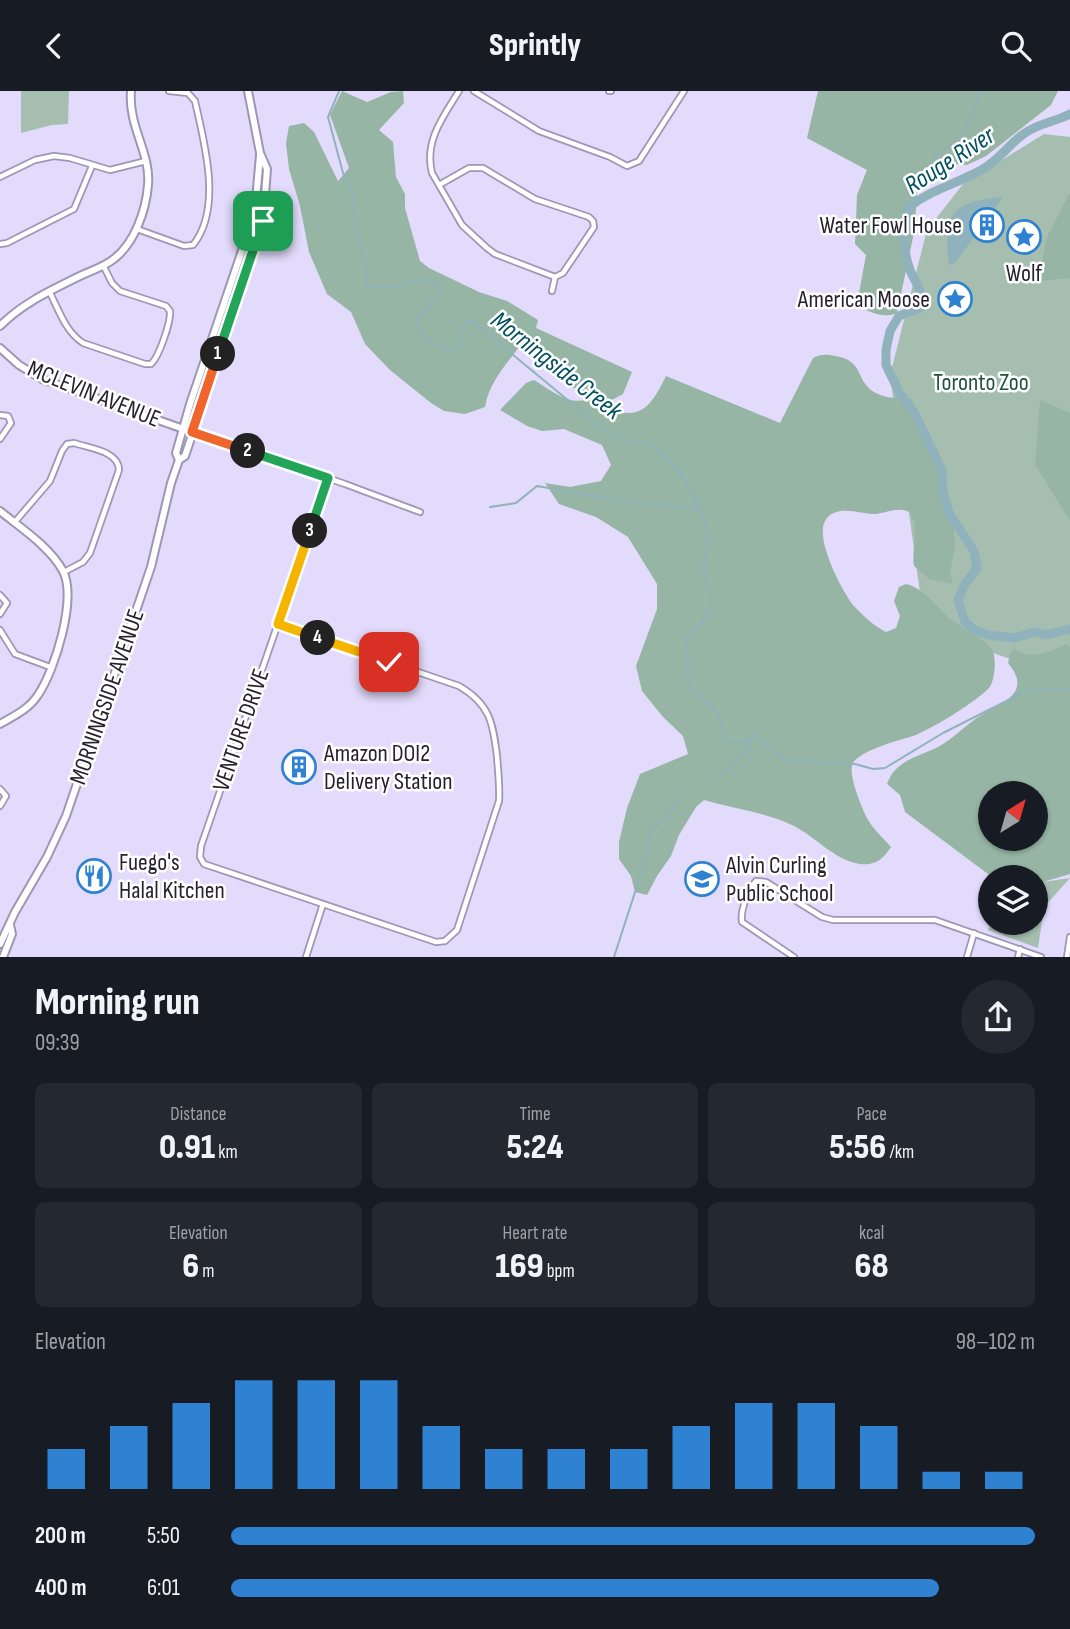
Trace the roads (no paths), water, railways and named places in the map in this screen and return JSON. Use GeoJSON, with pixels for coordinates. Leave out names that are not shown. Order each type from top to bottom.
{"type":"FeatureCollection","features":[{"type":"Feature","properties":{"kind":"main road"},"geometry":{"type":"LineString","coordinates":[[0,326],[23,306],[118,256],[136,228],[147,194],[149,172],[133,124],[131,91]]}},
{"type":"Feature","properties":{"kind":"main road","name":"MORNINGSIDE AVENUE"},"geometry":{"type":"LineString","coordinates":[[179,460],[185,456],[263,221],[267,169],[248,91]]}},
{"type":"Feature","properties":{"kind":"main road","name":"MORNINGSIDE AVENUE"},"geometry":{"type":"LineString","coordinates":[[0,944],[66,816],[151,567],[179,460],[176,453],[183,428],[250,227],[256,201],[261,153]]}},
{"type":"Feature","properties":{"kind":"main road","name":"MCLEVIN AVENUE"},"geometry":{"type":"LineString","coordinates":[[0,348],[19,365],[42,379],[192,432]]}},
{"type":"Feature","properties":{"kind":"main road"},"geometry":{"type":"LineString","coordinates":[[0,511],[50,554],[64,572],[69,605],[38,696],[19,714],[0,724]]}},
{"type":"Feature","properties":{"kind":"main road","name":"MORNINGSIDE AVENUE"},"geometry":{"type":"LineString","coordinates":[[4,957],[12,934],[10,925]]}},
{"type":"Feature","properties":{"kind":"street"},"geometry":{"type":"LineString","coordinates":[[136,228],[184,246],[193,245],[208,208],[209,169],[195,101],[188,93],[169,91]]}},
{"type":"Feature","properties":{"kind":"street"},"geometry":{"type":"LineString","coordinates":[[439,185],[469,168],[483,168],[535,199],[592,219],[592,229],[563,273],[555,277],[495,254],[462,225],[432,173],[430,163],[433,137],[459,91]]}},
{"type":"Feature","properties":{"kind":"street"},"geometry":{"type":"LineString","coordinates":[[474,91],[545,134],[610,157],[627,166],[639,161],[684,91]]}},
{"type":"Feature","properties":{"kind":"street"},"geometry":{"type":"LineString","coordinates":[[0,177],[30,163],[54,156],[118,170],[146,161]]}},
{"type":"Feature","properties":{"kind":"street"},"geometry":{"type":"LineString","coordinates":[[0,244],[74,209],[92,166]]}},
{"type":"Feature","properties":{"kind":"street"},"geometry":{"type":"LineString","coordinates":[[49,291],[67,327],[76,338],[83,343],[151,364],[159,351],[170,320],[170,311],[166,306],[120,291],[112,283],[103,265]]}},
{"type":"Feature","properties":{"kind":"street"},"geometry":{"type":"LineString","coordinates":[[552,291],[555,277]]}},
{"type":"Feature","properties":{"kind":"street"},"geometry":{"type":"LineString","coordinates":[[0,415],[8,417],[12,423],[0,437]]}},
{"type":"Feature","properties":{"kind":"street"},"geometry":{"type":"LineString","coordinates":[[192,432],[420,512]]}},
{"type":"Feature","properties":{"kind":"street"},"geometry":{"type":"LineString","coordinates":[[14,523],[50,481],[67,444],[74,443],[115,457],[120,465],[119,470],[90,553],[83,562],[64,572]]}},
{"type":"Feature","properties":{"kind":"street","name":"VENTURE DRIVE"},"geometry":{"type":"LineString","coordinates":[[323,904],[204,864],[200,857],[201,846],[328,478]]}},
{"type":"Feature","properties":{"kind":"street"},"geometry":{"type":"LineString","coordinates":[[0,595],[7,603],[0,614]]}},
{"type":"Feature","properties":{"kind":"street"},"geometry":{"type":"LineString","coordinates":[[278,624],[459,686],[479,700],[494,728],[500,786],[499,801],[453,936],[436,942],[323,904],[306,957]]}},
{"type":"Feature","properties":{"kind":"street"},"geometry":{"type":"LineString","coordinates":[[0,630],[15,654],[50,667]]}},
{"type":"Feature","properties":{"kind":"street"},"geometry":{"type":"LineString","coordinates":[[0,789],[6,796],[0,806]]}},
{"type":"Feature","properties":{"kind":"street"},"geometry":{"type":"LineString","coordinates":[[794,957],[747,928],[741,920],[752,885],[759,880],[822,917],[833,920],[935,920],[1041,957]]}},
{"type":"Feature","properties":{"kind":"street"},"geometry":{"type":"LineString","coordinates":[[967,957],[974,933]]}},
{"type":"Feature","properties":{"kind":"street"},"geometry":{"type":"LineString","coordinates":[[1067,957],[1070,937]]}},
{"type":"Feature","properties":{"kind":"street"},"geometry":{"type":"LineString","coordinates":[[1018,957],[1020,949]]}},
{"type":"Feature","properties":{"kind":"waterway","name":"Morningside Creek"},"geometry":{"type":"LineString","coordinates":[[339,91],[328,117],[343,173],[352,191],[356,230],[366,263],[366,284],[385,287],[419,281],[438,284],[441,292],[418,318],[417,325],[429,340],[440,347],[459,349],[459,332],[466,322],[472,321],[598,425],[627,442],[646,443],[659,450],[682,474],[707,526],[709,540],[704,568],[710,594],[709,614],[686,640],[688,675],[692,690],[717,712],[723,725],[724,740],[750,740],[753,735],[786,761],[885,768],[943,733],[1022,693],[1070,689]]}},
{"type":"Feature","properties":{"kind":"waterway"},"geometry":{"type":"LineString","coordinates":[[927,168],[940,152],[961,141],[980,91]]}},
{"type":"Feature","properties":{"kind":"waterway","name":"Rouge River"},"geometry":{"type":"LineString","coordinates":[[1070,114],[1030,130],[983,169],[927,195],[909,207],[905,252],[920,291],[921,302],[920,308],[899,316],[890,331],[886,350],[886,365],[900,394],[914,412],[942,470],[943,493],[949,513],[974,551],[977,568],[965,584],[958,600],[965,622],[988,635],[1015,638],[1035,632],[1045,635],[1070,629]]}},
{"type":"Feature","properties":{"kind":"waterway"},"geometry":{"type":"LineString","coordinates":[[490,507],[516,503],[537,486],[617,500],[697,509]]}},
{"type":"Feature","properties":{"kind":"waterway"},"geometry":{"type":"LineString","coordinates":[[715,778],[724,774],[749,749],[749,741]]}},
{"type":"Feature","properties":{"kind":"waterway"},"geometry":{"type":"LineString","coordinates":[[614,957],[649,849],[650,831],[680,799]]}},
{"type":"Feature","properties":{"kind":"place","name":"Water Fowl House"},"geometry":{"type":"Point","coordinates":[987,225]}},
{"type":"Feature","properties":{"kind":"place","name":"Wolf"},"geometry":{"type":"Point","coordinates":[1024,237]}},
{"type":"Feature","properties":{"kind":"place","name":"American Moose"},"geometry":{"type":"Point","coordinates":[955,299]}},
{"type":"Feature","properties":{"kind":"place","name":"Amazon DOI2 Delivery Station"},"geometry":{"type":"Point","coordinates":[299,767]}},
{"type":"Feature","properties":{"kind":"place","name":"Fuego's Halal Kitchen"},"geometry":{"type":"Point","coordinates":[94,876]}},
{"type":"Feature","properties":{"kind":"place","name":"Alvin Curling Public School"},"geometry":{"type":"Point","coordinates":[702,879]}},
{"type":"Feature","properties":{"kind":"park label","name":"Toronto Zoo"},"geometry":{"type":"Point","coordinates":[981,382]}}]}
